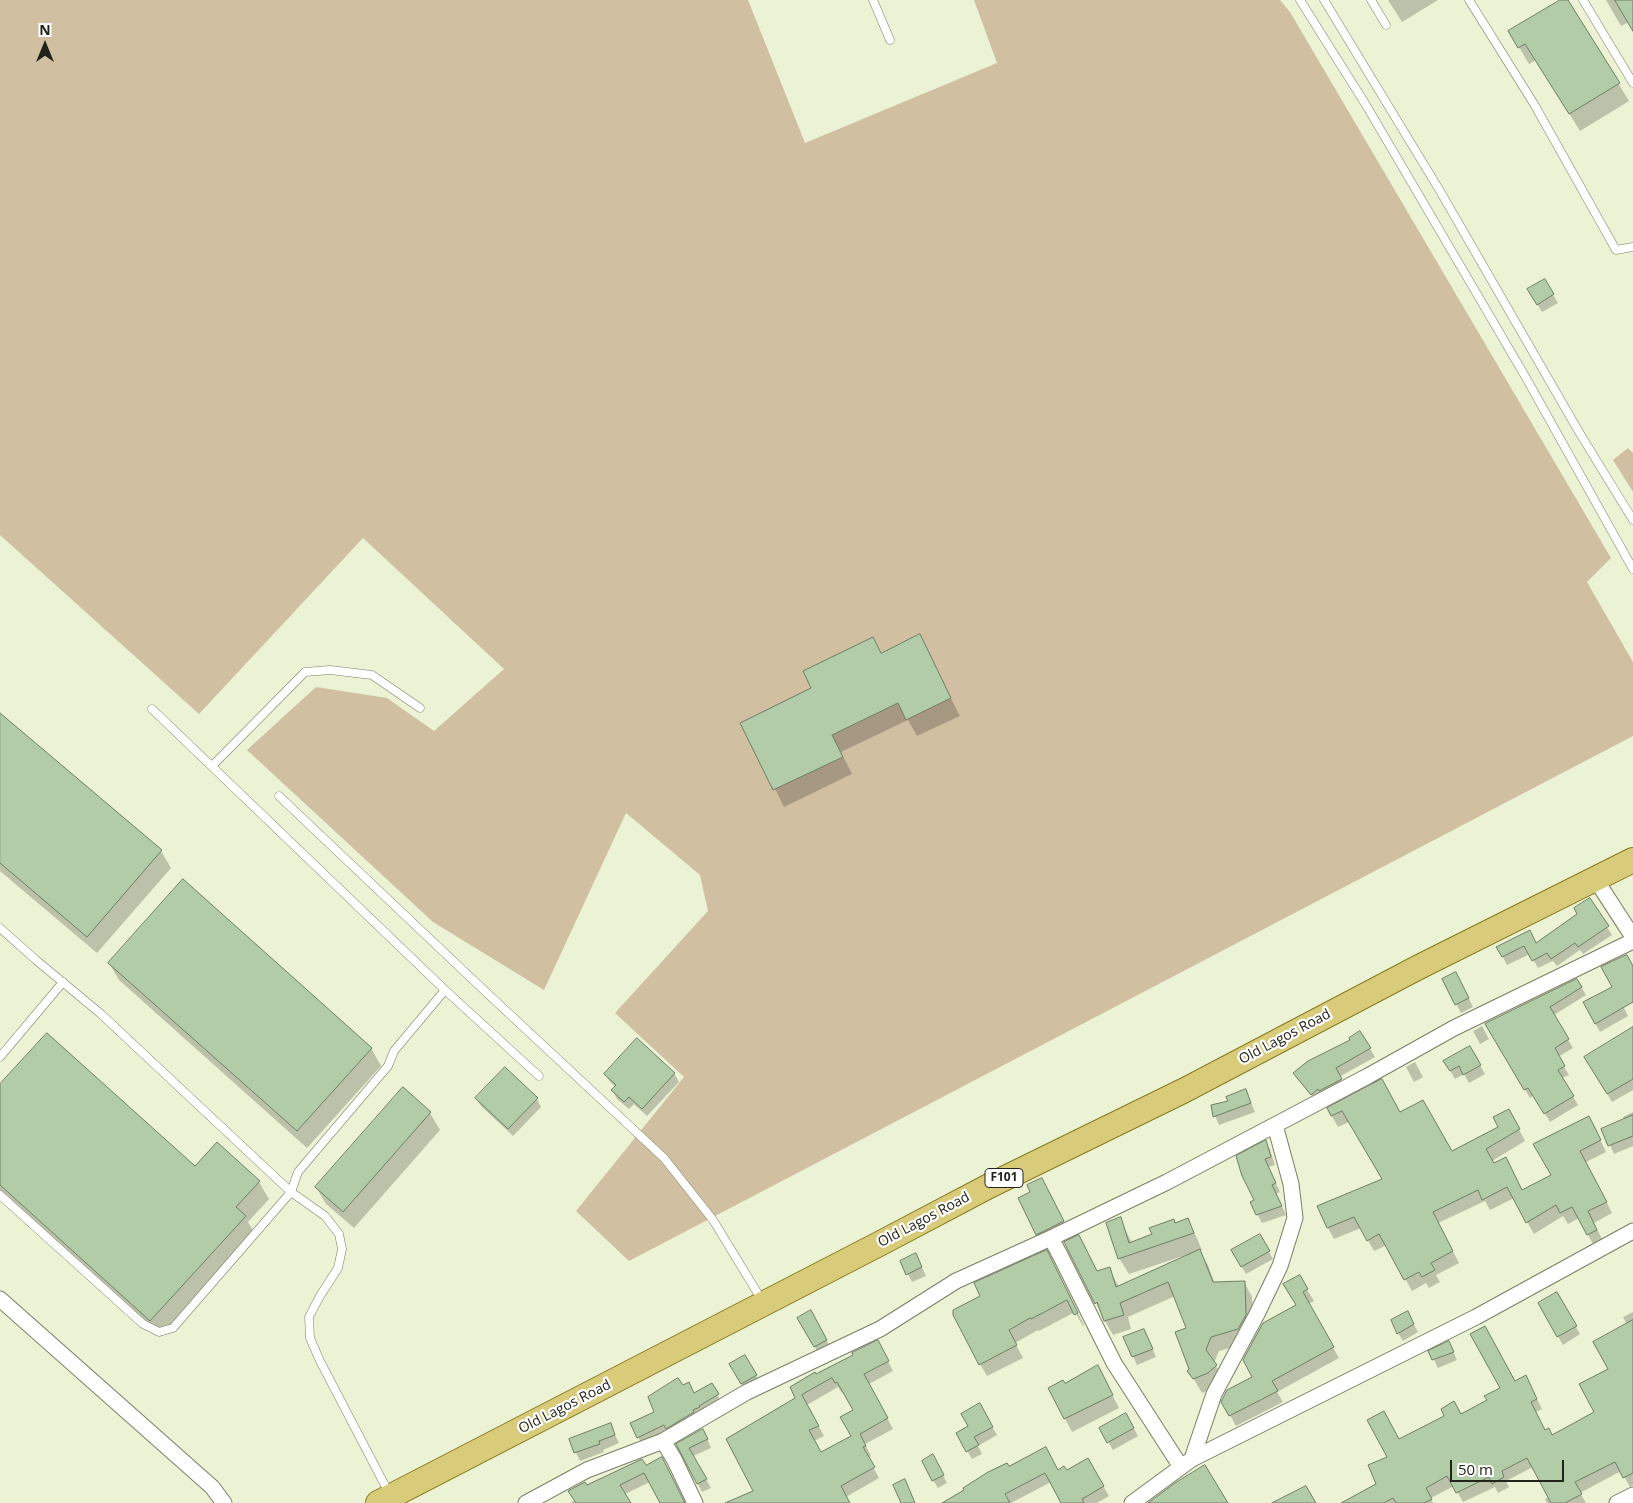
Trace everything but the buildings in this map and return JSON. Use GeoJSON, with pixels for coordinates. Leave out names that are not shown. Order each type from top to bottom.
{"type":"FeatureCollection","features":[{"type":"Feature","properties":{"kind":"main road","name":"Old Lagos Road"},"geometry":{"type":"LineString","coordinates":[[385,1500],[991,1185],[1177,1094],[1419,967],[1633,860]]}},
{"type":"Feature","properties":{"kind":"street"},"geometry":{"type":"LineString","coordinates":[[526,1503],[587,1470],[663,1441],[747,1392],[880,1329],[956,1281],[1167,1182],[1368,1076],[1454,1028],[1633,939],[1596,880]]}},
{"type":"Feature","properties":{"kind":"street"},"geometry":{"type":"LineString","coordinates":[[1187,1463],[1214,1394],[1257,1314],[1280,1266],[1295,1218],[1291,1184],[1275,1125]]}},
{"type":"Feature","properties":{"kind":"street"},"geometry":{"type":"LineString","coordinates":[[1135,1502],[1187,1463],[1476,1317],[1633,1231]]}},
{"type":"Feature","properties":{"kind":"street"},"geometry":{"type":"LineString","coordinates":[[1051,1238],[1114,1363],[1187,1463]]}},
{"type":"Feature","properties":{"kind":"street"},"geometry":{"type":"LineString","coordinates":[[0,1299],[212,1487],[224,1503]]}},
{"type":"Feature","properties":{"kind":"street"},"geometry":{"type":"LineString","coordinates":[[663,1441],[674,1459],[695,1503]]}},
{"type":"Feature","properties":{"kind":"street"},"geometry":{"type":"LineString","coordinates":[[1617,1503],[1633,1495]]}},
{"type":"Feature","properties":{"kind":"lane"},"geometry":{"type":"LineString","coordinates":[[873,0],[890,40]]}},
{"type":"Feature","properties":{"kind":"lane"},"geometry":{"type":"LineString","coordinates":[[1300,0],[1366,105],[1525,376],[1633,569]]}},
{"type":"Feature","properties":{"kind":"lane"},"geometry":{"type":"LineString","coordinates":[[1324,0],[1440,191],[1579,432],[1633,520]]}},
{"type":"Feature","properties":{"kind":"lane"},"geometry":{"type":"LineString","coordinates":[[1371,0],[1386,25]]}},
{"type":"Feature","properties":{"kind":"lane"},"geometry":{"type":"LineString","coordinates":[[1469,0],[1534,104],[1616,250],[1633,247]]}},
{"type":"Feature","properties":{"kind":"lane"},"geometry":{"type":"LineString","coordinates":[[1583,0],[1633,83]]}},
{"type":"Feature","properties":{"kind":"lane"},"geometry":{"type":"LineString","coordinates":[[212,766],[305,672],[330,670],[372,675],[420,708]]}},
{"type":"Feature","properties":{"kind":"lane"},"geometry":{"type":"LineString","coordinates":[[152,709],[445,990],[539,1076]]}},
{"type":"Feature","properties":{"kind":"lane"},"geometry":{"type":"LineString","coordinates":[[279,796],[664,1158],[713,1220],[764,1304]]}},
{"type":"Feature","properties":{"kind":"lane"},"geometry":{"type":"LineString","coordinates":[[1,930],[101,1014],[291,1192],[325,1216],[338,1234],[342,1249],[338,1268],[309,1317],[310,1338],[385,1500]]}},
{"type":"Feature","properties":{"kind":"lane"},"geometry":{"type":"LineString","coordinates":[[0,1057],[62,982]]}},
{"type":"Feature","properties":{"kind":"lane"},"geometry":{"type":"LineString","coordinates":[[0,1195],[143,1324],[159,1332],[173,1328],[291,1192],[298,1172],[388,1066],[394,1051],[445,990]]}},
{"type":"Feature","properties":{"kind":"shaded area"},"geometry":{"type":"Polygon","coordinates":[[[0,0],[748,0],[805,143],[997,63],[974,0],[1280,0],[1290,12],[1611,558],[1587,582],[1633,662],[1633,736],[629,1261],[576,1211],[684,1077],[615,1013],[708,911],[700,875],[626,813],[544,990],[433,922],[247,750],[316,687],[387,698],[434,731],[504,669],[363,538],[199,714],[0,535],[0,0]]]}},
{"type":"Feature","properties":{"kind":"shaded area"},"geometry":{"type":"Polygon","coordinates":[[[1628,448],[1633,453],[1633,492],[1613,460],[1628,448]]]}}]}
